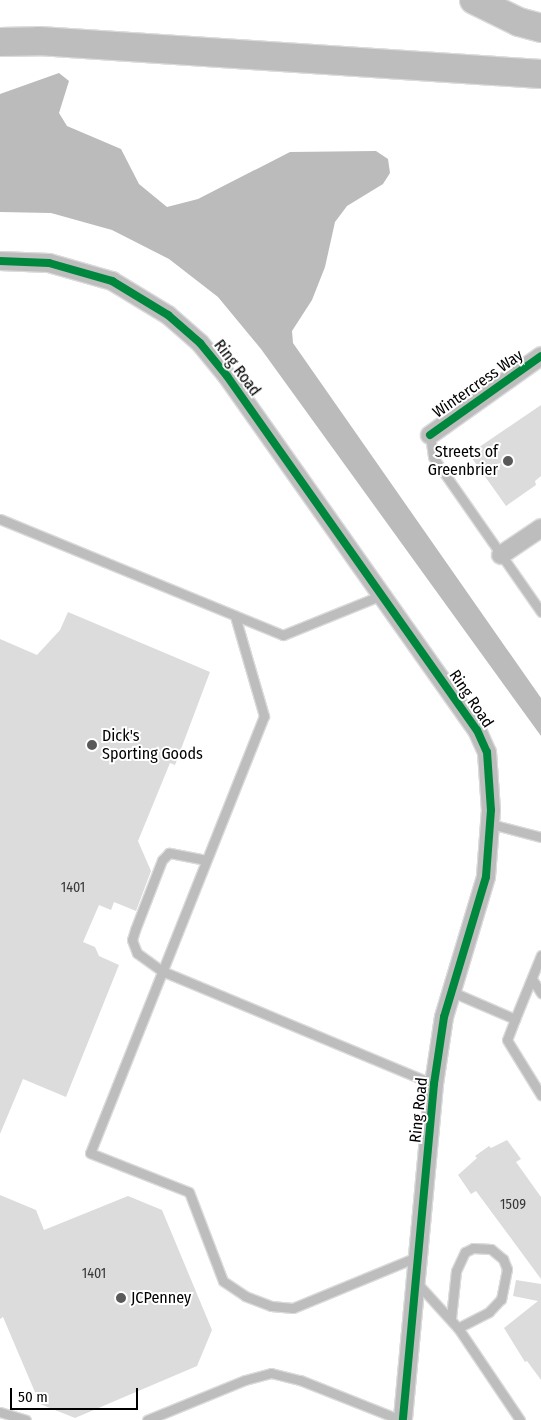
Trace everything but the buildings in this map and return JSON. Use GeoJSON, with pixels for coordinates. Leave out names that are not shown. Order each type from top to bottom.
{"type":"FeatureCollection","features":[{"type":"Feature","properties":{"kind":"highway"},"geometry":{"type":"LineString","coordinates":[[474,0],[519,22],[541,28]]}},
{"type":"Feature","properties":{"kind":"highway"},"geometry":{"type":"LineString","coordinates":[[0,42],[39,41],[541,74]]}},
{"type":"Feature","properties":{"kind":"street","name":"Ring Road"},"geometry":{"type":"LineString","coordinates":[[0,260],[49,263],[112,281],[168,315],[200,343],[382,595],[483,740],[490,764],[491,824],[484,884],[450,991],[434,1084],[402,1420]]}},
{"type":"Feature","properties":{"kind":"street","name":"Wintercress Way"},"geometry":{"type":"LineString","coordinates":[[430,435],[541,356]]}},
{"type":"Feature","properties":{"kind":"street"},"geometry":{"type":"LineString","coordinates":[[501,554],[541,528]]}},
{"type":"Feature","properties":{"kind":"lane"},"geometry":{"type":"LineString","coordinates":[[430,435],[433,457],[541,612]]}},
{"type":"Feature","properties":{"kind":"lane"},"geometry":{"type":"LineString","coordinates":[[0,519],[283,636],[382,595]]}},
{"type":"Feature","properties":{"kind":"lane"},"geometry":{"type":"LineString","coordinates":[[235,616],[264,716],[90,1153],[189,1192],[223,1281],[245,1296],[271,1306],[293,1308],[419,1256]]}},
{"type":"Feature","properties":{"kind":"lane"},"geometry":{"type":"LineString","coordinates":[[491,824],[541,837]]}},
{"type":"Feature","properties":{"kind":"lane"},"geometry":{"type":"LineString","coordinates":[[206,860],[169,853],[162,860],[132,940],[137,952],[162,971],[434,1084]]}},
{"type":"Feature","properties":{"kind":"lane"},"geometry":{"type":"LineString","coordinates":[[541,955],[507,1040],[541,1095]]}},
{"type":"Feature","properties":{"kind":"lane"},"geometry":{"type":"LineString","coordinates":[[532,979],[541,993]]}},
{"type":"Feature","properties":{"kind":"lane"},"geometry":{"type":"LineString","coordinates":[[450,991],[515,1019]]}},
{"type":"Feature","properties":{"kind":"lane"},"geometry":{"type":"LineString","coordinates":[[450,1318],[456,1271],[465,1252],[473,1248],[491,1249],[503,1259],[507,1270],[501,1299],[490,1312],[458,1328]]}},
{"type":"Feature","properties":{"kind":"lane"},"geometry":{"type":"LineString","coordinates":[[416,1282],[458,1328],[520,1420]]}},
{"type":"Feature","properties":{"kind":"lane"},"geometry":{"type":"LineString","coordinates":[[147,1420],[245,1380],[271,1373],[300,1380],[402,1420]]}},
{"type":"Feature","properties":{"kind":"lane"},"geometry":{"type":"LineString","coordinates":[[0,1412],[26,1420]]}},
{"type":"Feature","properties":{"kind":"shaded area"},"geometry":{"type":"Polygon","coordinates":[[[59,73],[69,81],[59,113],[67,126],[121,149],[139,184],[167,207],[198,199],[290,152],[376,151],[388,159],[390,173],[383,184],[347,206],[335,222],[325,267],[312,300],[292,331],[293,343],[541,698],[541,736],[261,349],[218,297],[169,259],[112,230],[51,213],[0,212],[0,94],[59,73]]]}},
{"type":"Feature","properties":{"kind":"cycle path"},"geometry":{"type":"LineString","coordinates":[[0,261],[49,263],[112,281],[168,315],[200,343],[227,376],[477,730],[487,752],[491,810],[486,877],[444,1017],[434,1084],[403,1420]]}},
{"type":"Feature","properties":{"kind":"cycle path"},"geometry":{"type":"LineString","coordinates":[[430,435],[541,356]]}},
{"type":"Feature","properties":{"kind":"place","name":"Streets of Greenbrier"},"geometry":{"type":"Point","coordinates":[508,461]}},
{"type":"Feature","properties":{"kind":"place","name":"Dick's Sporting Goods"},"geometry":{"type":"Point","coordinates":[92,745]}},
{"type":"Feature","properties":{"kind":"place","name":"JCPenney"},"geometry":{"type":"Point","coordinates":[121,1298]}}]}
